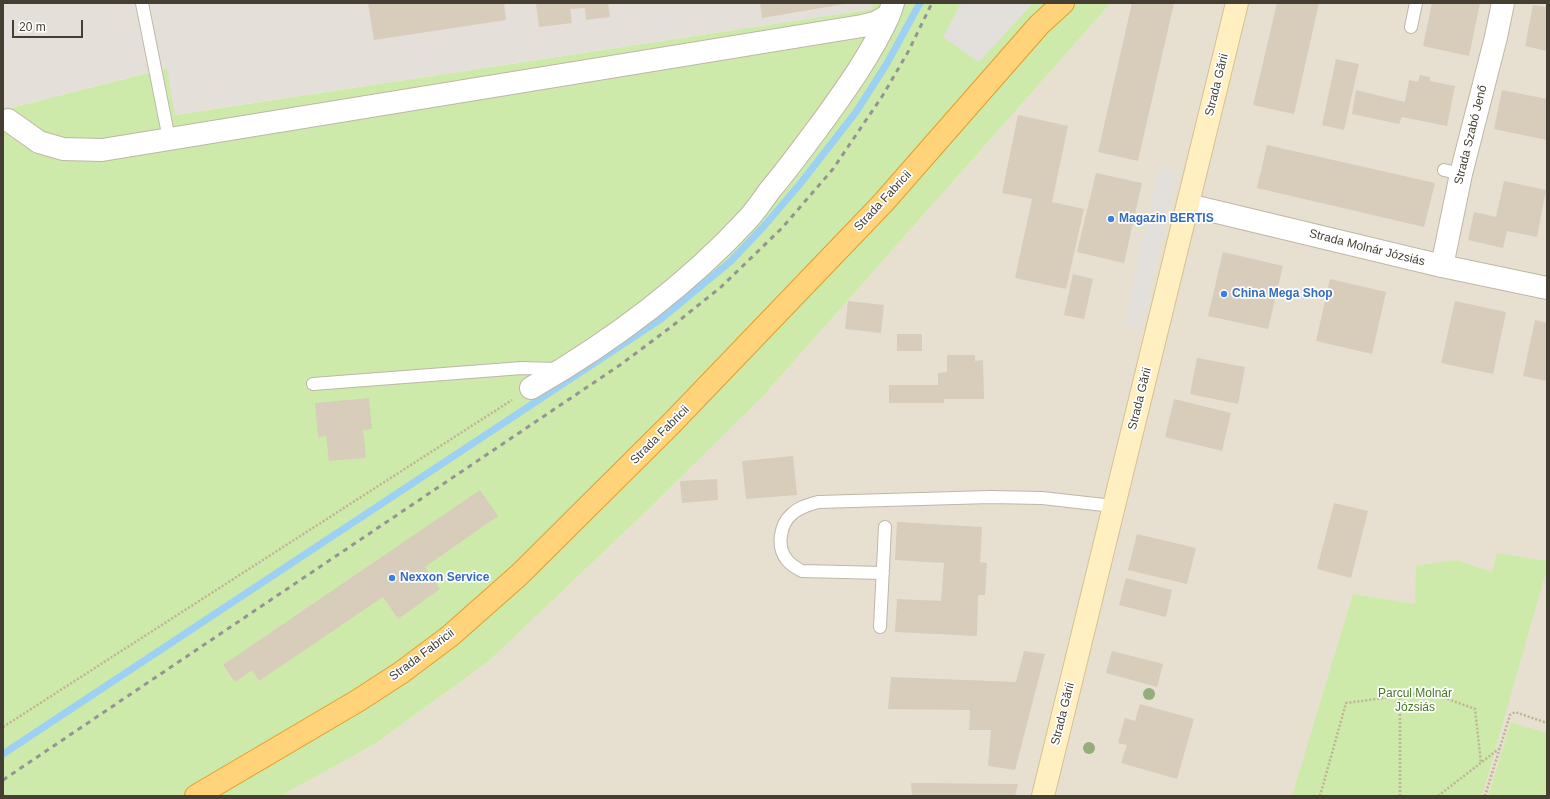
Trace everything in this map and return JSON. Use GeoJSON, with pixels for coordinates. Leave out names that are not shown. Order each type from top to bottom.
{"type":"FeatureCollection","features":[{"type":"Feature","properties":{"kind":"highway","name":"Strada Fabricii"},"geometry":{"type":"LineString","coordinates":[[196,796],[359,700],[402,672],[450,636],[519,574],[671,424],[872,214],[1039,25],[1063,3]]}},
{"type":"Feature","properties":{"kind":"main road","name":"Strada Gării"},"geometry":{"type":"LineString","coordinates":[[1043,796],[1237,3]]}},
{"type":"Feature","properties":{"kind":"street","name":"Strada Szabó Jenő"},"geometry":{"type":"LineString","coordinates":[[1442,266],[1452,172],[1496,37],[1503,3]]}},
{"type":"Feature","properties":{"kind":"street"},"geometry":{"type":"LineString","coordinates":[[8,120],[39,142],[63,149],[102,150],[862,26],[875,23],[891,9]]}},
{"type":"Feature","properties":{"kind":"street"},"geometry":{"type":"LineString","coordinates":[[531,388],[565,369],[628,326],[681,283],[748,218],[832,108],[879,37],[891,9]]}},
{"type":"Feature","properties":{"kind":"street","name":"Strada Molnár Józsiás"},"geometry":{"type":"LineString","coordinates":[[1188,205],[1442,266],[1547,288]]}},
{"type":"Feature","properties":{"kind":"lane"},"geometry":{"type":"LineString","coordinates":[[142,3],[169,138]]}},
{"type":"Feature","properties":{"kind":"lane"},"geometry":{"type":"LineString","coordinates":[[1411,27],[1416,3]]}},
{"type":"Feature","properties":{"kind":"lane"},"geometry":{"type":"LineString","coordinates":[[312,384],[522,368],[565,369]]}},
{"type":"Feature","properties":{"kind":"lane"},"geometry":{"type":"LineString","coordinates":[[883,573],[802,571],[793,566],[786,559],[781,550],[781,539],[785,522],[798,509],[818,502],[990,497],[1042,498],[1113,506]]}},
{"type":"Feature","properties":{"kind":"lane"},"geometry":{"type":"LineString","coordinates":[[880,627],[885,527]]}},
{"type":"Feature","properties":{"kind":"path"},"geometry":{"type":"LineString","coordinates":[[3,727],[531,388]]}},
{"type":"Feature","properties":{"kind":"path"},"geometry":{"type":"LineString","coordinates":[[1320,796],[1346,703],[1429,692],[1475,709],[1481,762]]}},
{"type":"Feature","properties":{"kind":"path"},"geometry":{"type":"LineString","coordinates":[[1400,696],[1400,796]]}},
{"type":"Feature","properties":{"kind":"path"},"geometry":{"type":"LineString","coordinates":[[1485,796],[1510,715],[1515,712],[1547,723]]}},
{"type":"Feature","properties":{"kind":"path"},"geometry":{"type":"LineString","coordinates":[[1438,796],[1500,748]]}},
{"type":"Feature","properties":{"kind":"shaded area"},"geometry":{"type":"Polygon","coordinates":[[[3,3],[873,3],[872,9],[174,115],[166,68],[3,110],[3,3]]]}},
{"type":"Feature","properties":{"kind":"shaded area"},"geometry":{"type":"Polygon","coordinates":[[[961,3],[1033,3],[979,62],[943,37],[961,3]]]}},
{"type":"Feature","properties":{"kind":"shaded area"},"geometry":{"type":"Polygon","coordinates":[[[1111,3],[1547,3],[1547,796],[281,796],[375,744],[489,661],[652,506],[765,394],[1111,3]]]}},
{"type":"Feature","properties":{"kind":"shaded area"},"geometry":{"type":"Polygon","coordinates":[[[1160,167],[1178,171],[1141,329],[1123,325],[1160,167]]]}},
{"type":"Feature","properties":{"kind":"green space"},"geometry":{"type":"Polygon","coordinates":[[[873,3],[1111,3],[765,394],[652,506],[489,661],[375,744],[281,796],[3,796],[3,110],[167,68],[175,115],[872,9],[873,3]]]}},
{"type":"Feature","properties":{"kind":"green space","name":"Parcul Molnár Józsiás"},"geometry":{"type":"Polygon","coordinates":[[[1497,553],[1547,561],[1547,568],[1482,796],[1292,796],[1353,594],[1415,604],[1416,566],[1456,560],[1492,572],[1497,553]]]}},
{"type":"Feature","properties":{"kind":"green space"},"geometry":{"type":"Polygon","coordinates":[[[1511,722],[1547,733],[1547,796],[1488,796],[1511,722]]]}},
{"type":"Feature","properties":{"kind":"building"},"geometry":{"type":"Polygon","coordinates":[[[368,3],[504,3],[506,20],[374,40],[368,3]]]}},
{"type":"Feature","properties":{"kind":"building"},"geometry":{"type":"Polygon","coordinates":[[[536,3],[608,3],[610,17],[586,20],[585,8],[570,9],[572,23],[539,27],[536,3]]]}},
{"type":"Feature","properties":{"kind":"building"},"geometry":{"type":"Polygon","coordinates":[[[760,3],[844,3],[844,4],[762,18],[760,3]]]}},
{"type":"Feature","properties":{"kind":"building"},"geometry":{"type":"Polygon","coordinates":[[[1132,3],[1174,3],[1138,161],[1098,152],[1132,3]]]}},
{"type":"Feature","properties":{"kind":"building"},"geometry":{"type":"Polygon","coordinates":[[[1277,3],[1319,3],[1294,114],[1253,105],[1277,3]]]}},
{"type":"Feature","properties":{"kind":"building"},"geometry":{"type":"Polygon","coordinates":[[[1432,3],[1480,3],[1469,56],[1423,46],[1432,3]]]}},
{"type":"Feature","properties":{"kind":"building"},"geometry":{"type":"Polygon","coordinates":[[[1533,5],[1547,7],[1547,51],[1525,46],[1533,5]]]}},
{"type":"Feature","properties":{"kind":"building"},"geometry":{"type":"Polygon","coordinates":[[[1336,59],[1359,64],[1344,130],[1322,125],[1336,59]]]}},
{"type":"Feature","properties":{"kind":"building"},"geometry":{"type":"Polygon","coordinates":[[[1420,75],[1430,77],[1430,81],[1455,86],[1447,126],[1402,117],[1399,124],[1352,114],[1356,90],[1405,102],[1409,80],[1418,82],[1420,75]]]}},
{"type":"Feature","properties":{"kind":"building"},"geometry":{"type":"Polygon","coordinates":[[[1502,90],[1547,99],[1547,140],[1494,129],[1502,90]]]}},
{"type":"Feature","properties":{"kind":"building"},"geometry":{"type":"Polygon","coordinates":[[[1018,115],[1068,126],[1052,202],[1084,209],[1066,289],[1015,278],[1032,199],[1002,193],[1018,115]]]}},
{"type":"Feature","properties":{"kind":"building"},"geometry":{"type":"Polygon","coordinates":[[[1267,145],[1435,183],[1424,227],[1257,188],[1267,145]]]}},
{"type":"Feature","properties":{"kind":"building"},"geometry":{"type":"Polygon","coordinates":[[[1096,173],[1142,183],[1124,263],[1077,252],[1096,173]]]}},
{"type":"Feature","properties":{"kind":"building"},"geometry":{"type":"Polygon","coordinates":[[[1504,181],[1546,190],[1537,237],[1507,231],[1503,248],[1468,240],[1474,212],[1496,217],[1504,181]]]}},
{"type":"Feature","properties":{"kind":"building"},"geometry":{"type":"Polygon","coordinates":[[[1223,252],[1283,266],[1268,329],[1208,316],[1223,252]]]}},
{"type":"Feature","properties":{"kind":"building"},"geometry":{"type":"Polygon","coordinates":[[[1073,274],[1093,279],[1084,319],[1064,315],[1073,274]]]}},
{"type":"Feature","properties":{"kind":"building"},"geometry":{"type":"Polygon","coordinates":[[[1330,279],[1386,292],[1372,354],[1316,341],[1330,279]]]}},
{"type":"Feature","properties":{"kind":"building"},"geometry":{"type":"Polygon","coordinates":[[[848,301],[884,305],[881,333],[845,329],[848,301]]]}},
{"type":"Feature","properties":{"kind":"building"},"geometry":{"type":"Polygon","coordinates":[[[1455,301],[1506,312],[1493,374],[1441,363],[1455,301]]]}},
{"type":"Feature","properties":{"kind":"building"},"geometry":{"type":"Polygon","coordinates":[[[1535,320],[1547,323],[1547,381],[1523,376],[1535,320]]]}},
{"type":"Feature","properties":{"kind":"building"},"geometry":{"type":"Polygon","coordinates":[[[897,334],[922,334],[922,351],[897,351],[897,334]]]}},
{"type":"Feature","properties":{"kind":"building"},"geometry":{"type":"Polygon","coordinates":[[[947,355],[975,355],[975,361],[983,360],[984,399],[944,399],[944,403],[889,403],[889,385],[938,385],[938,373],[947,372],[947,355]]]}},
{"type":"Feature","properties":{"kind":"building"},"geometry":{"type":"Polygon","coordinates":[[[1197,358],[1245,367],[1238,404],[1190,394],[1197,358]]]}},
{"type":"Feature","properties":{"kind":"building"},"geometry":{"type":"Polygon","coordinates":[[[369,398],[372,429],[363,430],[366,458],[329,461],[326,436],[318,437],[315,403],[369,398]]]}},
{"type":"Feature","properties":{"kind":"building"},"geometry":{"type":"Polygon","coordinates":[[[1174,399],[1231,413],[1222,451],[1165,437],[1174,399]]]}},
{"type":"Feature","properties":{"kind":"building"},"geometry":{"type":"Polygon","coordinates":[[[793,456],[797,495],[746,499],[742,461],[793,456]]]}},
{"type":"Feature","properties":{"kind":"building"},"geometry":{"type":"Polygon","coordinates":[[[717,479],[718,500],[682,503],[680,481],[717,479]]]}},
{"type":"Feature","properties":{"kind":"building","name":"Nexxon Service"},"geometry":{"type":"Polygon","coordinates":[[[480,490],[498,516],[425,567],[440,589],[398,619],[383,597],[259,681],[252,670],[235,682],[223,665],[480,490]]]}},
{"type":"Feature","properties":{"kind":"building"},"geometry":{"type":"Polygon","coordinates":[[[1334,503],[1368,511],[1351,578],[1317,569],[1334,503]]]}},
{"type":"Feature","properties":{"kind":"building"},"geometry":{"type":"Polygon","coordinates":[[[897,522],[982,527],[980,562],[987,563],[985,595],[978,595],[977,636],[895,632],[897,599],[941,601],[944,563],[895,560],[897,522]]]}},
{"type":"Feature","properties":{"kind":"building"},"geometry":{"type":"Polygon","coordinates":[[[1137,534],[1196,548],[1187,584],[1128,570],[1137,534]]]}},
{"type":"Feature","properties":{"kind":"building"},"geometry":{"type":"Polygon","coordinates":[[[1126,578],[1172,590],[1166,617],[1119,605],[1126,578]]]}},
{"type":"Feature","properties":{"kind":"building"},"geometry":{"type":"Polygon","coordinates":[[[1024,651],[1045,654],[1015,770],[988,766],[991,730],[969,730],[970,710],[888,709],[891,677],[1016,682],[1024,651]]]}},
{"type":"Feature","properties":{"kind":"building"},"geometry":{"type":"Polygon","coordinates":[[[1112,651],[1163,664],[1157,687],[1106,673],[1112,651]]]}},
{"type":"Feature","properties":{"kind":"building"},"geometry":{"type":"Polygon","coordinates":[[[1140,704],[1194,719],[1177,779],[1121,763],[1127,745],[1118,743],[1125,718],[1135,721],[1140,704]]]}},
{"type":"Feature","properties":{"kind":"building"},"geometry":{"type":"Polygon","coordinates":[[[911,783],[1018,784],[1015,796],[912,796],[911,783]]]}},
{"type":"Feature","properties":{"kind":"waterway"},"geometry":{"type":"LineString","coordinates":[[3,754],[661,319],[731,261],[765,225],[800,184],[856,112],[886,65],[920,3]]}},
{"type":"Feature","properties":{"kind":"railway"},"geometry":{"type":"LineString","coordinates":[[3,780],[620,365],[721,287],[782,228],[833,169],[883,95],[908,52],[932,3]]}},
{"type":"Feature","properties":{"kind":"place","name":"Magazin BERTIS"},"geometry":{"type":"Point","coordinates":[1111,219]}},
{"type":"Feature","properties":{"kind":"place","name":"China Mega Shop"},"geometry":{"type":"Point","coordinates":[1224,294]}},
{"type":"Feature","properties":{"kind":"place","name":"Nexxon Service"},"geometry":{"type":"Point","coordinates":[392,578]}}]}
